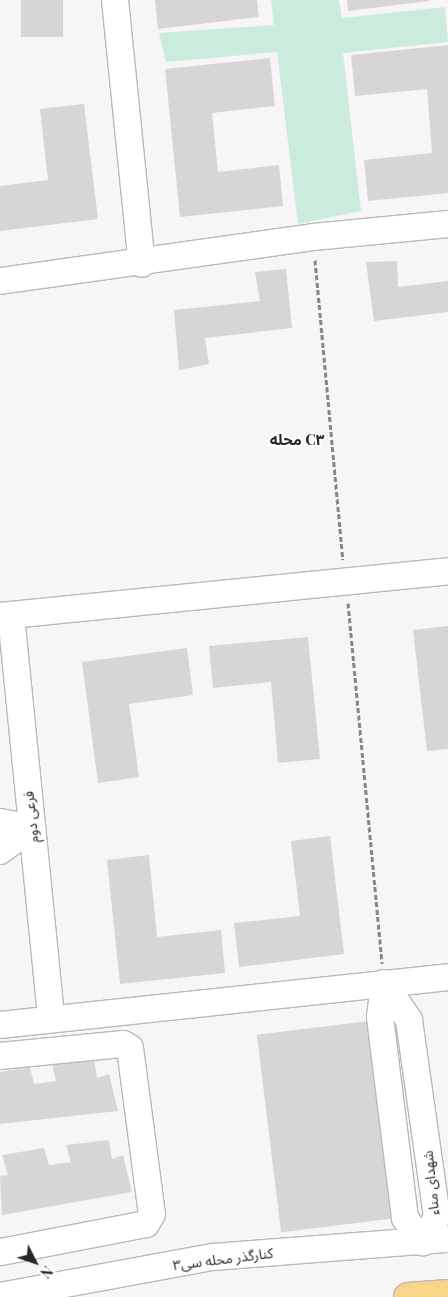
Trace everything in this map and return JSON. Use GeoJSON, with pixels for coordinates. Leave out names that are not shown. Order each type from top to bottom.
{"type":"FeatureCollection","features":[{"type":"Feature","properties":{"kind":"main road"},"geometry":{"type":"LineString","coordinates":[[408,1297],[448,1294]]}},
{"type":"Feature","properties":{"kind":"street"},"geometry":{"type":"LineString","coordinates":[[115,0],[142,264]]}},
{"type":"Feature","properties":{"kind":"street"},"geometry":{"type":"LineString","coordinates":[[0,281],[142,264],[313,237],[448,224]]}},
{"type":"Feature","properties":{"kind":"street"},"geometry":{"type":"LineString","coordinates":[[6,616],[346,583],[448,571]]}},
{"type":"Feature","properties":{"kind":"street","name":"فرعی دوم"},"geometry":{"type":"LineString","coordinates":[[6,616],[32,828],[51,1019]]}},
{"type":"Feature","properties":{"kind":"street"},"geometry":{"type":"LineString","coordinates":[[0,822],[32,828]]}},
{"type":"Feature","properties":{"kind":"street"},"geometry":{"type":"LineString","coordinates":[[0,851],[32,828]]}},
{"type":"Feature","properties":{"kind":"street"},"geometry":{"type":"LineString","coordinates":[[0,1025],[448,977]]}},
{"type":"Feature","properties":{"kind":"street","name":"شهدای مناء"},"geometry":{"type":"LineString","coordinates":[[384,983],[409,1020],[438,1217],[436,1240]]}},
{"type":"Feature","properties":{"kind":"street"},"geometry":{"type":"LineString","coordinates":[[0,1056],[123,1044],[130,1048],[152,1214],[146,1224],[0,1252]]}},
{"type":"Feature","properties":{"kind":"street","name":"کنارگذر محله سی۳"},"geometry":{"type":"LineString","coordinates":[[0,1296],[213,1257],[436,1240]]}},
{"type":"Feature","properties":{"kind":"path"},"geometry":{"type":"LineString","coordinates":[[313,237],[384,983]]}},
{"type":"Feature","properties":{"kind":"green space"},"geometry":{"type":"Polygon","coordinates":[[[271,0],[339,0],[342,18],[445,7],[448,42],[343,53],[361,211],[298,224],[277,52],[166,62],[159,33],[274,25],[271,0]]]}},
{"type":"Feature","properties":{"kind":"building"},"geometry":{"type":"Polygon","coordinates":[[[21,0],[63,0],[63,37],[21,37],[21,0]]]}},
{"type":"Feature","properties":{"kind":"building"},"geometry":{"type":"Polygon","coordinates":[[[155,0],[257,0],[259,17],[158,29],[155,0]]]}},
{"type":"Feature","properties":{"kind":"building"},"geometry":{"type":"Polygon","coordinates":[[[347,0],[429,0],[429,1],[348,11],[347,0]]]}},
{"type":"Feature","properties":{"kind":"building"},"geometry":{"type":"Polygon","coordinates":[[[448,45],[448,193],[368,201],[364,160],[432,153],[427,89],[355,96],[351,55],[448,45]]]}},
{"type":"Feature","properties":{"kind":"building"},"geometry":{"type":"Polygon","coordinates":[[[270,58],[275,106],[212,113],[218,172],[279,165],[283,206],[180,217],[165,69],[270,58]]]}},
{"type":"Feature","properties":{"kind":"building"},"geometry":{"type":"Polygon","coordinates":[[[84,104],[98,219],[0,231],[0,186],[48,180],[40,109],[84,104]]]}},
{"type":"Feature","properties":{"kind":"building"},"geometry":{"type":"Polygon","coordinates":[[[397,261],[398,287],[448,281],[448,312],[374,321],[366,262],[397,261]]]}},
{"type":"Feature","properties":{"kind":"building"},"geometry":{"type":"Polygon","coordinates":[[[286,269],[292,328],[205,338],[209,364],[179,370],[174,310],[260,301],[255,272],[286,269]]]}},
{"type":"Feature","properties":{"kind":"building"},"geometry":{"type":"Polygon","coordinates":[[[448,626],[448,749],[427,751],[413,630],[448,626]]]}},
{"type":"Feature","properties":{"kind":"building"},"geometry":{"type":"Polygon","coordinates":[[[308,637],[320,759],[278,763],[271,682],[213,688],[209,646],[308,637]]]}},
{"type":"Feature","properties":{"kind":"building"},"geometry":{"type":"Polygon","coordinates":[[[187,648],[193,695],[129,704],[139,777],[98,783],[82,662],[187,648]]]}},
{"type":"Feature","properties":{"kind":"building"},"geometry":{"type":"Polygon","coordinates":[[[330,836],[344,954],[239,967],[234,923],[300,916],[291,841],[330,836]]]}},
{"type":"Feature","properties":{"kind":"building"},"geometry":{"type":"Polygon","coordinates":[[[149,855],[157,937],[221,930],[225,973],[120,984],[107,860],[149,855]]]}},
{"type":"Feature","properties":{"kind":"building"},"geometry":{"type":"Polygon","coordinates":[[[369,1021],[393,1219],[281,1232],[257,1035],[369,1021]]]}},
{"type":"Feature","properties":{"kind":"building"},"geometry":{"type":"Polygon","coordinates":[[[94,1059],[97,1078],[109,1074],[118,1111],[0,1124],[0,1072],[30,1067],[34,1084],[56,1081],[52,1064],[94,1059]]]}},
{"type":"Feature","properties":{"kind":"building"},"geometry":{"type":"Polygon","coordinates":[[[109,1140],[112,1159],[123,1155],[132,1192],[2,1215],[0,1176],[8,1175],[2,1155],[44,1148],[49,1165],[71,1162],[66,1145],[109,1140]]]}},
{"type":"Feature","properties":{"kind":"district","name":"محله C۳"},"geometry":{"type":"Point","coordinates":[297,440]}}]}
